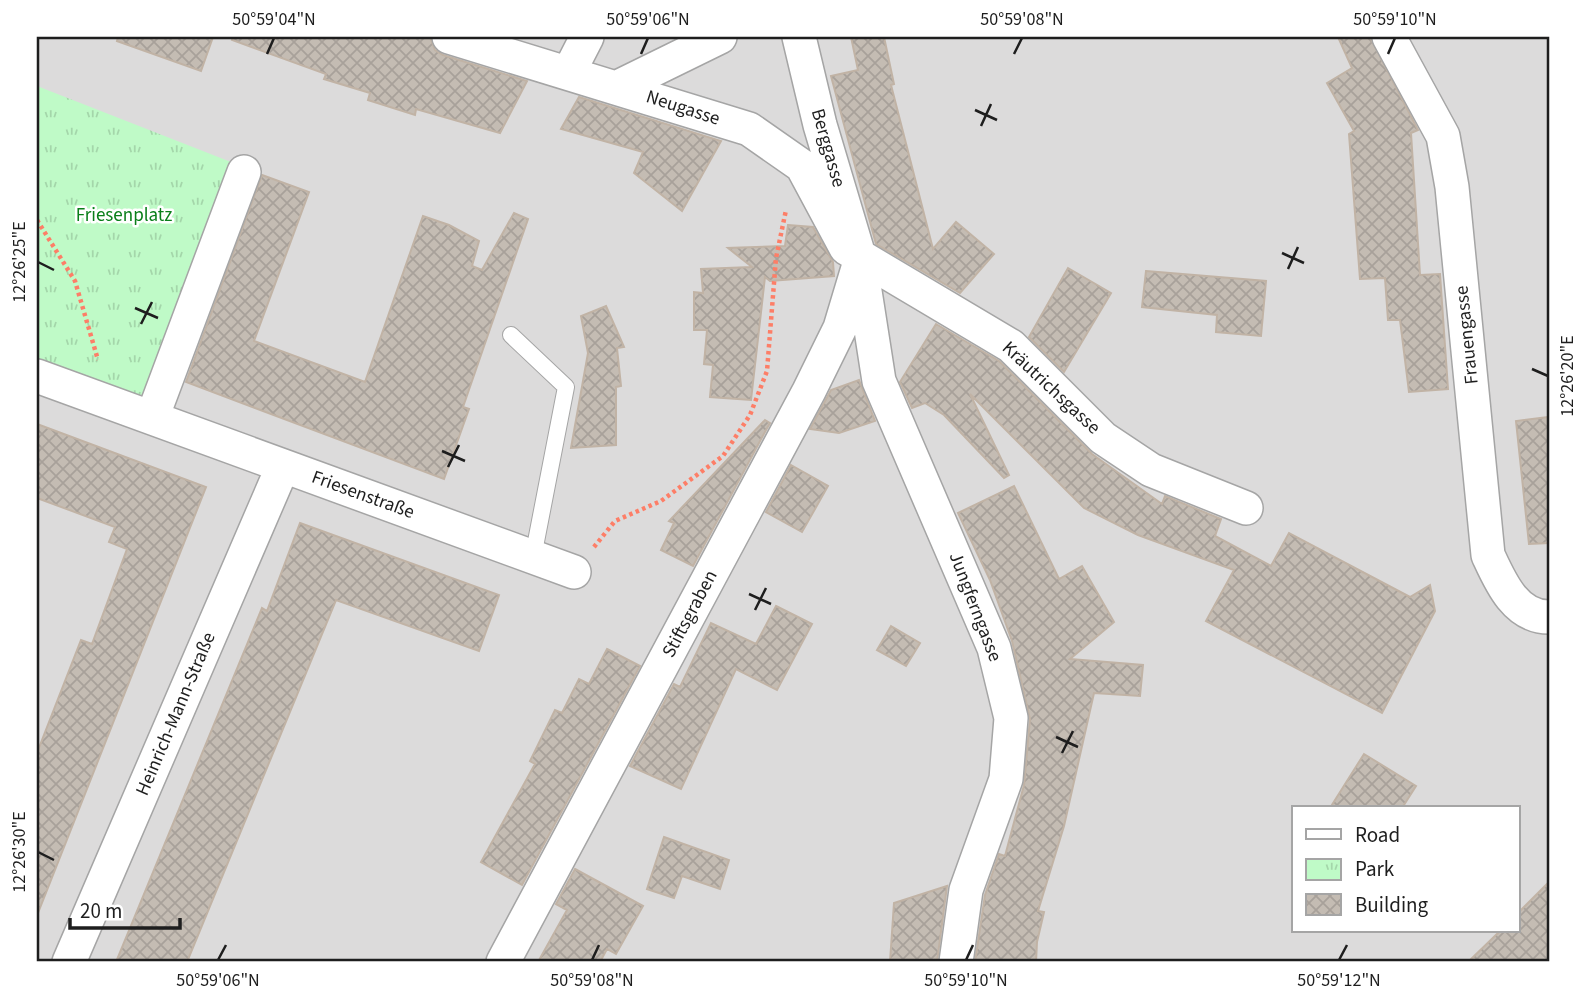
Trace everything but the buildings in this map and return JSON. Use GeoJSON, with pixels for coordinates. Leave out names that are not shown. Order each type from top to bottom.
{"type":"FeatureCollection","features":[{"type":"Feature","properties":{"kind":"street","name":"Neugasse"},"geometry":{"type":"LineString","coordinates":[[449,37],[749,129],[803,166],[846,248],[860,258]]}},
{"type":"Feature","properties":{"kind":"street"},"geometry":{"type":"LineString","coordinates":[[569,72],[587,37]]}},
{"type":"Feature","properties":{"kind":"street"},"geometry":{"type":"LineString","coordinates":[[618,87],[720,37]]}},
{"type":"Feature","properties":{"kind":"street","name":"Berggasse"},"geometry":{"type":"LineString","coordinates":[[799,37],[820,125],[860,258]]}},
{"type":"Feature","properties":{"kind":"street","name":"Frauengasse"},"geometry":{"type":"LineString","coordinates":[[1389,37],[1443,136],[1452,187],[1488,555],[1502,585],[1520,606],[1549,617]]}},
{"type":"Feature","properties":{"kind":"street"},"geometry":{"type":"LineString","coordinates":[[152,418],[244,172]]}},
{"type":"Feature","properties":{"kind":"street","name":"Kräutrichsgasse"},"geometry":{"type":"LineString","coordinates":[[860,258],[1011,346],[1103,438],[1151,470],[1246,508]]}},
{"type":"Feature","properties":{"kind":"street","name":"Stiftsgraben"},"geometry":{"type":"LineString","coordinates":[[503,962],[809,391],[840,328],[860,258]]}},
{"type":"Feature","properties":{"kind":"street","name":"Jungferngasse"},"geometry":{"type":"LineString","coordinates":[[860,258],[879,382],[994,648],[1011,718],[1006,779],[966,890],[956,962]]}},
{"type":"Feature","properties":{"kind":"street","name":"Friesenstraße"},"geometry":{"type":"LineString","coordinates":[[37,376],[574,572]]}},
{"type":"Feature","properties":{"kind":"street","name":"Heinrich-Mann-Straße"},"geometry":{"type":"LineString","coordinates":[[69,962],[283,466]]}},
{"type":"Feature","properties":{"kind":"lane"},"geometry":{"type":"LineString","coordinates":[[511,335],[566,387],[533,557]]}},
{"type":"Feature","properties":{"kind":"path"},"geometry":{"type":"LineString","coordinates":[[574,572],[615,521],[661,501],[723,456],[750,415],[766,372],[781,221],[803,166]]}},
{"type":"Feature","properties":{"kind":"path"},"geometry":{"type":"LineString","coordinates":[[37,220],[75,281],[107,402]]}},
{"type":"Feature","properties":{"kind":"shaded area"},"geometry":{"type":"Polygon","coordinates":[[[37,37],[1549,37],[1549,962],[37,962],[37,37]]]}},
{"type":"Feature","properties":{"kind":"green space","name":"Friesenplatz"},"geometry":{"type":"Polygon","coordinates":[[[37,86],[236,164],[147,410],[37,365],[37,86]]]}}]}
